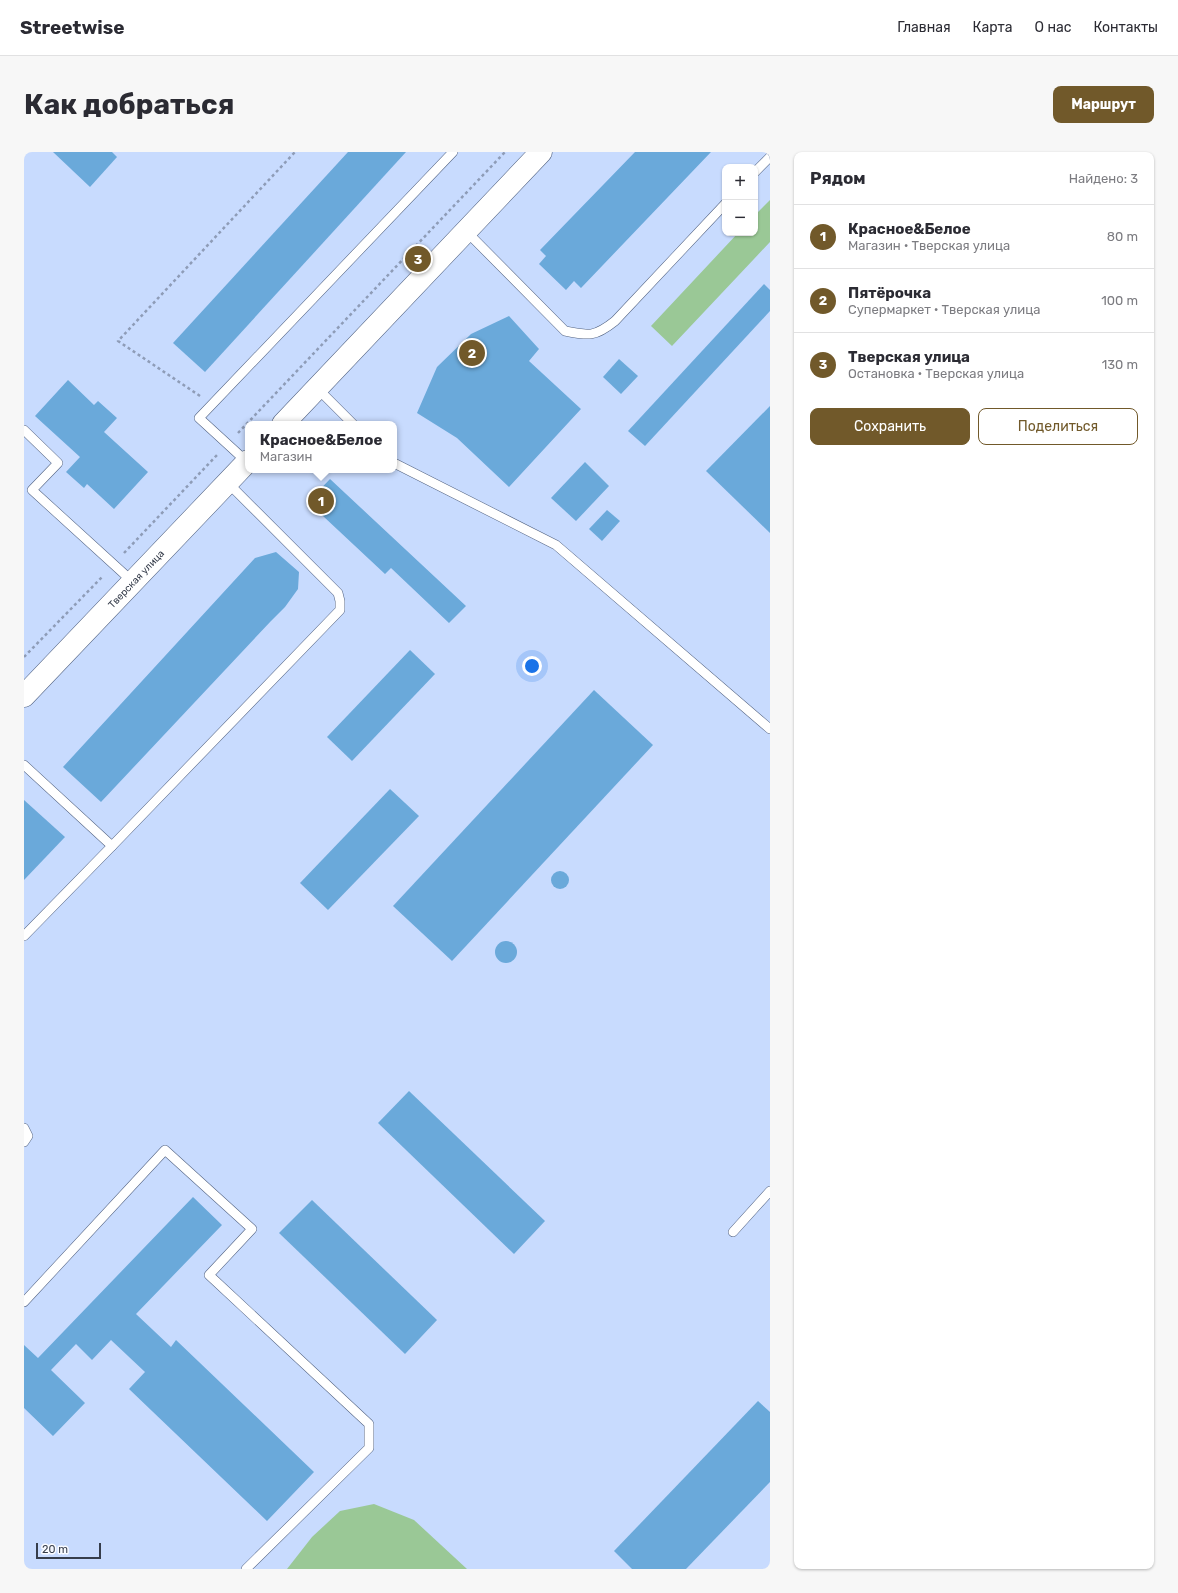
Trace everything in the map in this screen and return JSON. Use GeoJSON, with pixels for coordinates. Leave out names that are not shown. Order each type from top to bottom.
{"type":"FeatureCollection","features":[{"type":"Feature","properties":{"kind":"main road"},"geometry":{"type":"LineString","coordinates":[[286,421],[541,152]]}},
{"type":"Feature","properties":{"kind":"main road","name":"Тверская улица"},"geometry":{"type":"LineString","coordinates":[[24,696],[245,464]]}},
{"type":"Feature","properties":{"kind":"lane"},"geometry":{"type":"LineString","coordinates":[[245,459],[199,418],[453,152]]}},
{"type":"Feature","properties":{"kind":"lane"},"geometry":{"type":"LineString","coordinates":[[758,169],[770,156]]}},
{"type":"Feature","properties":{"kind":"lane"},"geometry":{"type":"LineString","coordinates":[[466,231],[565,331],[586,335],[604,330],[615,321],[722,207]]}},
{"type":"Feature","properties":{"kind":"lane"},"geometry":{"type":"LineString","coordinates":[[317,388],[350,421]]}},
{"type":"Feature","properties":{"kind":"lane"},"geometry":{"type":"LineString","coordinates":[[24,430],[58,463],[32,490],[132,582]]}},
{"type":"Feature","properties":{"kind":"lane"},"geometry":{"type":"LineString","coordinates":[[397,465],[556,545],[770,729]]}},
{"type":"Feature","properties":{"kind":"lane"},"geometry":{"type":"LineString","coordinates":[[24,936],[340,610],[338,593],[227,482]]}},
{"type":"Feature","properties":{"kind":"lane"},"geometry":{"type":"LineString","coordinates":[[24,765],[112,846]]}},
{"type":"Feature","properties":{"kind":"lane"},"geometry":{"type":"LineString","coordinates":[[24,1128],[28,1136],[24,1142]]}},
{"type":"Feature","properties":{"kind":"lane"},"geometry":{"type":"LineString","coordinates":[[24,1302],[165,1150],[252,1229],[209,1275],[369,1424],[369,1448],[246,1569]]}},
{"type":"Feature","properties":{"kind":"lane"},"geometry":{"type":"LineString","coordinates":[[733,1232],[770,1191]]}},
{"type":"Feature","properties":{"kind":"path"},"geometry":{"type":"LineString","coordinates":[[212,404],[118,341],[295,152]]}},
{"type":"Feature","properties":{"kind":"path"},"geometry":{"type":"LineString","coordinates":[[249,421],[505,152]]}},
{"type":"Feature","properties":{"kind":"path"},"geometry":{"type":"LineString","coordinates":[[24,657],[114,565],[245,425]]}},
{"type":"Feature","properties":{"kind":"green space"},"geometry":{"type":"Polygon","coordinates":[[[770,200],[770,242],[672,346],[651,326],[735,236],[758,236],[758,212],[770,200]]]}},
{"type":"Feature","properties":{"kind":"green space"},"geometry":{"type":"Polygon","coordinates":[[[374,1504],[414,1520],[467,1569],[287,1569],[312,1537],[340,1511],[374,1504]]]}},
{"type":"Feature","properties":{"kind":"building"},"geometry":{"type":"Polygon","coordinates":[[[53,152],[112,152],[117,157],[90,187],[53,152]]]}},
{"type":"Feature","properties":{"kind":"building"},"geometry":{"type":"Polygon","coordinates":[[[348,152],[406,152],[205,372],[173,343],[348,152]]]}},
{"type":"Feature","properties":{"kind":"building"},"geometry":{"type":"Polygon","coordinates":[[[635,152],[711,152],[581,288],[574,281],[566,290],[539,264],[546,256],[540,250],[635,152]]]}},
{"type":"Feature","properties":{"kind":"building"},"geometry":{"type":"Polygon","coordinates":[[[764,284],[770,290],[770,311],[645,446],[628,431],[764,284]]]}},
{"type":"Feature","properties":{"kind":"building"},"geometry":{"type":"Polygon","coordinates":[[[509,316],[539,349],[529,361],[581,409],[509,487],[457,438],[417,413],[437,367],[471,334],[509,316]]]}},
{"type":"Feature","properties":{"kind":"building"},"geometry":{"type":"Polygon","coordinates":[[[619,359],[638,376],[621,394],[603,377],[619,359]]]}},
{"type":"Feature","properties":{"kind":"building"},"geometry":{"type":"Polygon","coordinates":[[[68,380],[94,405],[98,401],[117,418],[104,432],[148,472],[114,509],[87,484],[84,488],[66,472],[80,457],[35,416],[68,380]]]}},
{"type":"Feature","properties":{"kind":"building"},"geometry":{"type":"Polygon","coordinates":[[[770,406],[770,533],[706,471],[770,406]]]}},
{"type":"Feature","properties":{"kind":"building"},"geometry":{"type":"Polygon","coordinates":[[[585,462],[609,486],[576,521],[551,498],[585,462]]]}},
{"type":"Feature","properties":{"kind":"building"},"geometry":{"type":"Polygon","coordinates":[[[330,479],[466,606],[449,623],[391,568],[385,574],[308,502],[330,479]]]}},
{"type":"Feature","properties":{"kind":"building"},"geometry":{"type":"Polygon","coordinates":[[[607,510],[620,521],[602,541],[589,529],[607,510]]]}},
{"type":"Feature","properties":{"kind":"building"},"geometry":{"type":"Polygon","coordinates":[[[276,552],[299,572],[298,589],[285,607],[101,802],[63,767],[255,558],[276,552]]]}},
{"type":"Feature","properties":{"kind":"building"},"geometry":{"type":"Polygon","coordinates":[[[410,650],[435,674],[352,761],[327,737],[410,650]]]}},
{"type":"Feature","properties":{"kind":"building"},"geometry":{"type":"Polygon","coordinates":[[[594,690],[653,745],[452,961],[393,906],[594,690]]]}},
{"type":"Feature","properties":{"kind":"building"},"geometry":{"type":"Polygon","coordinates":[[[390,789],[419,816],[328,910],[300,883],[390,789]]]}},
{"type":"Feature","properties":{"kind":"building"},"geometry":{"type":"Polygon","coordinates":[[[24,800],[65,837],[24,880],[24,800]]]}},
{"type":"Feature","properties":{"kind":"building"},"geometry":{"type":"Polygon","coordinates":[[[556,871],[564,871],[569,876],[567,887],[564,889],[556,889],[551,884],[551,876],[556,871]]]}},
{"type":"Feature","properties":{"kind":"building"},"geometry":{"type":"Polygon","coordinates":[[[502,941],[510,941],[517,948],[517,956],[510,963],[502,963],[495,956],[495,948],[502,941]]]}},
{"type":"Feature","properties":{"kind":"building"},"geometry":{"type":"Polygon","coordinates":[[[409,1091],[545,1221],[514,1254],[378,1123],[409,1091]]]}},
{"type":"Feature","properties":{"kind":"building"},"geometry":{"type":"Polygon","coordinates":[[[193,1197],[222,1225],[136,1314],[171,1347],[176,1340],[314,1472],[267,1521],[129,1389],[145,1372],[111,1340],[92,1360],[76,1344],[51,1370],[85,1403],[53,1436],[24,1408],[24,1345],[38,1358],[193,1197]]]}},
{"type":"Feature","properties":{"kind":"building"},"geometry":{"type":"Polygon","coordinates":[[[312,1200],[437,1320],[405,1354],[279,1233],[312,1200]]]}},
{"type":"Feature","properties":{"kind":"building"},"geometry":{"type":"Polygon","coordinates":[[[758,1401],[770,1412],[770,1482],[686,1569],[632,1569],[614,1551],[758,1401]]]}},
{"type":"Feature","properties":{"kind":"place","name":"Тверская улица"},"geometry":{"type":"Point","coordinates":[418,259]}},
{"type":"Feature","properties":{"kind":"place","name":"Пятёрочка"},"geometry":{"type":"Point","coordinates":[472,353]}},
{"type":"Feature","properties":{"kind":"place","name":"Красное&Белое"},"geometry":{"type":"Point","coordinates":[321,501]}}]}
